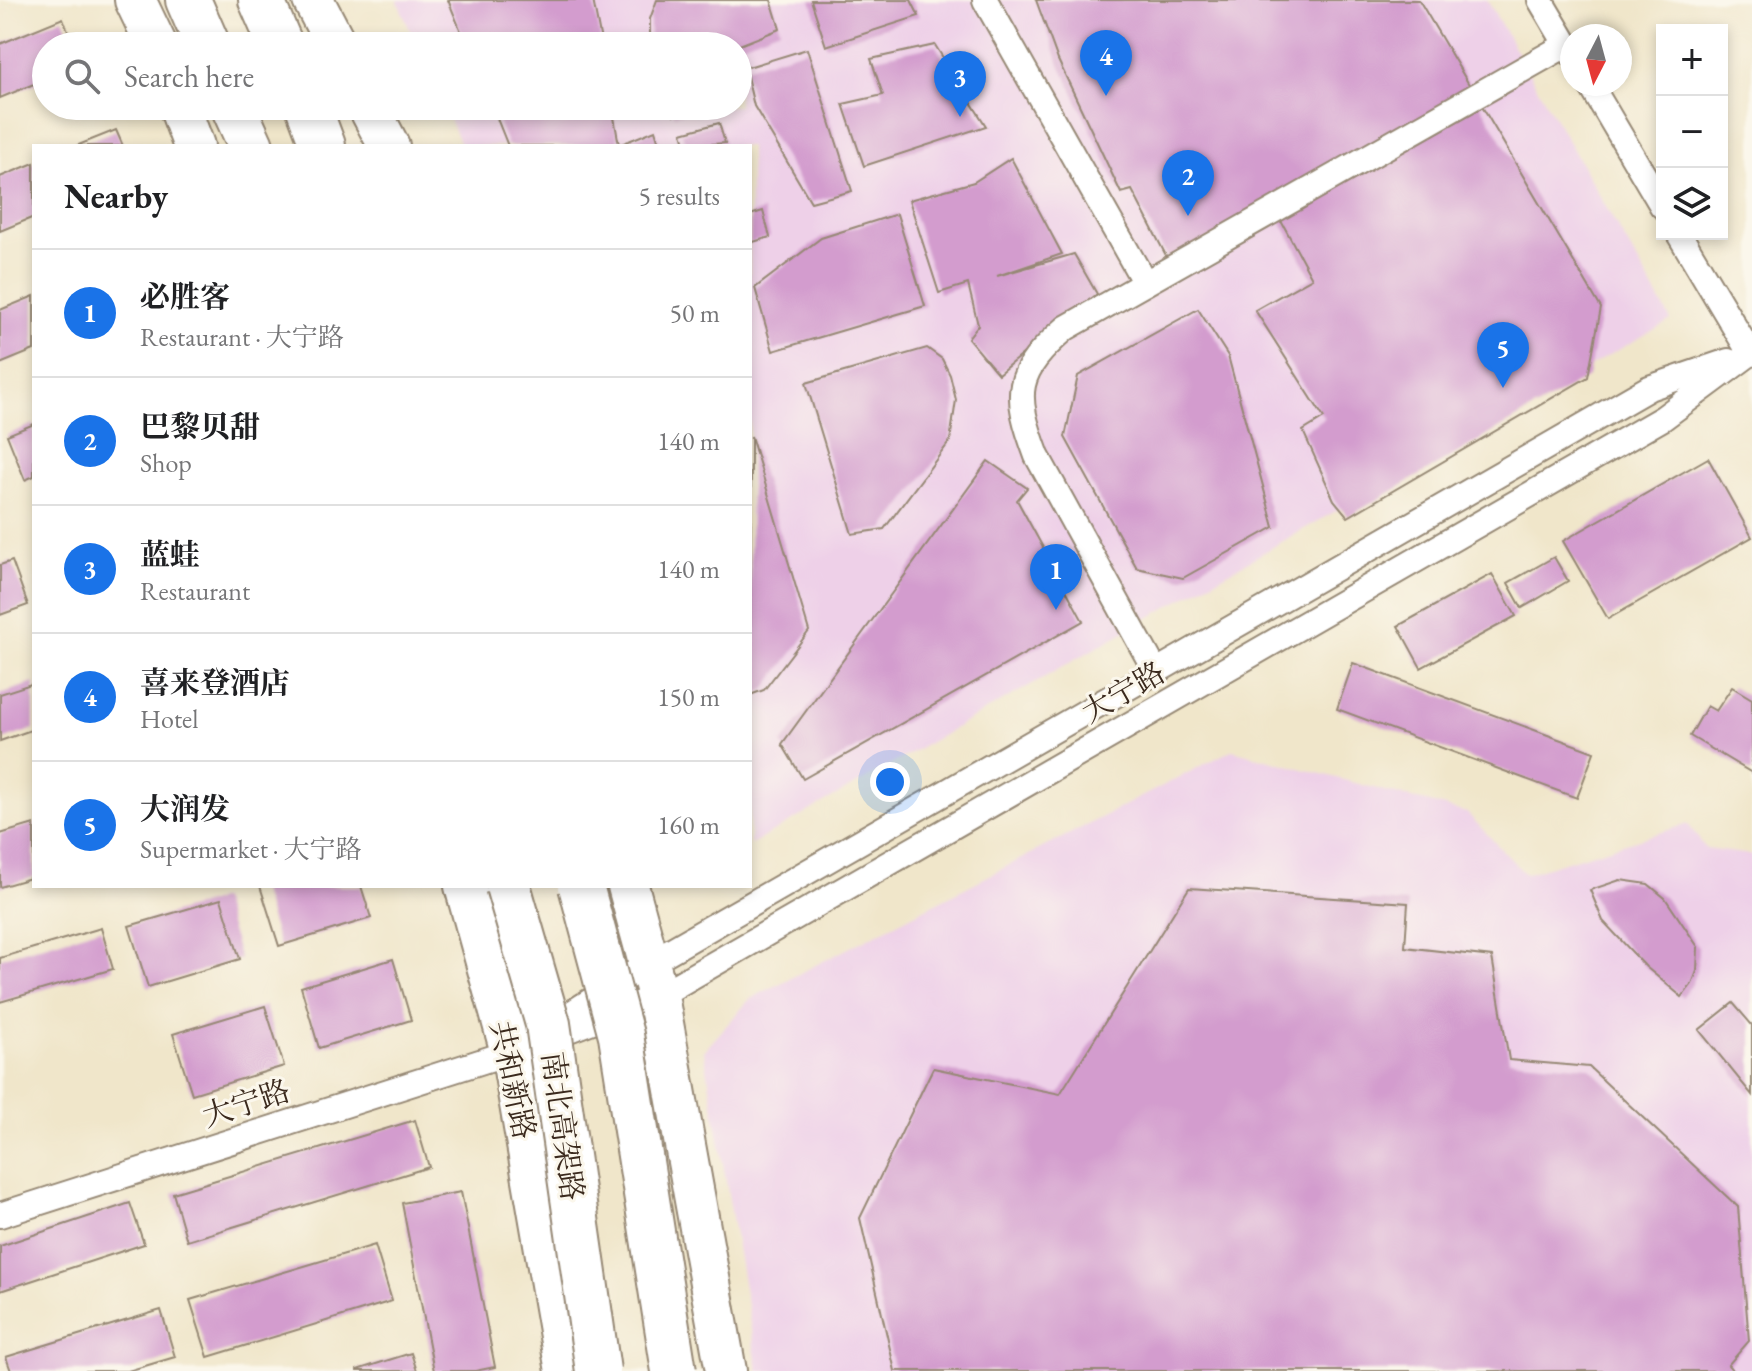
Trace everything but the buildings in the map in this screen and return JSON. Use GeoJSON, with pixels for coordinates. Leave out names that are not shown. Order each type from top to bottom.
{"type":"FeatureCollection","features":[{"type":"Feature","properties":{"kind":"highway"},"geometry":{"type":"LineString","coordinates":[[188,0],[202,32]]}},
{"type":"Feature","properties":{"kind":"highway"},"geometry":{"type":"LineString","coordinates":[[261,0],[275,32]]}},
{"type":"Feature","properties":{"kind":"highway"},"geometry":{"type":"LineString","coordinates":[[239,120],[250,144]]}},
{"type":"Feature","properties":{"kind":"highway"},"geometry":{"type":"LineString","coordinates":[[313,120],[322,144]]}},
{"type":"Feature","properties":{"kind":"highway","name":"南北高架路"},"geometry":{"type":"LineString","coordinates":[[509,888],[548,1024],[598,1371]]}},
{"type":"Feature","properties":{"kind":"highway"},"geometry":{"type":"LineString","coordinates":[[582,888],[621,1035],[674,1371]]}},
{"type":"Feature","properties":{"kind":"main road"},"geometry":{"type":"LineString","coordinates":[[135,0],[150,32]]}},
{"type":"Feature","properties":{"kind":"main road"},"geometry":{"type":"LineString","coordinates":[[313,0],[330,32]]}},
{"type":"Feature","properties":{"kind":"main road"},"geometry":{"type":"LineString","coordinates":[[184,120],[193,144]]}},
{"type":"Feature","properties":{"kind":"main road"},"geometry":{"type":"LineString","coordinates":[[375,120],[388,144]]}},
{"type":"Feature","properties":{"kind":"main road","name":"共和新路"},"geometry":{"type":"LineString","coordinates":[[466,888],[511,1052],[566,1371]]}},
{"type":"Feature","properties":{"kind":"main road"},"geometry":{"type":"LineString","coordinates":[[629,888],[653,979],[726,1371]]}},
{"type":"Feature","properties":{"kind":"street"},"geometry":{"type":"LineString","coordinates":[[985,0],[1145,283]]}},
{"type":"Feature","properties":{"kind":"street"},"geometry":{"type":"LineString","coordinates":[[1540,0],[1560,34]]}},
{"type":"Feature","properties":{"kind":"street"},"geometry":{"type":"LineString","coordinates":[[1156,672],[1037,456],[1024,423],[1020,398],[1024,375],[1043,348],[1066,328],[1560,55]]}},
{"type":"Feature","properties":{"kind":"street"},"geometry":{"type":"LineString","coordinates":[[1597,96],[1656,196]]}},
{"type":"Feature","properties":{"kind":"street"},"geometry":{"type":"LineString","coordinates":[[1683,240],[1751,352]]}},
{"type":"Feature","properties":{"kind":"street","name":"大宁路"},"geometry":{"type":"LineString","coordinates":[[511,1052],[653,979],[1156,672],[1649,388],[1751,352]]}},
{"type":"Feature","properties":{"kind":"street","name":"大宁路"},"geometry":{"type":"LineString","coordinates":[[0,1215],[511,1052],[653,979],[1663,418],[1751,352]]}},
{"type":"Feature","properties":{"kind":"shaded area"},"geometry":{"type":"Polygon","coordinates":[[[397,0],[1487,0],[1671,320],[752,844],[752,144],[460,144],[449,120],[752,120],[752,32],[411,32],[397,0]]]}},
{"type":"Feature","properties":{"kind":"shaded area"},"geometry":{"type":"Polygon","coordinates":[[[1232,750],[1467,813],[1525,874],[1688,824],[1706,849],[1752,855],[1752,1371],[758,1371],[704,1051],[750,999],[1232,750]]]}},
{"type":"Feature","properties":{"kind":"place","name":"喜来登酒店"},"geometry":{"type":"Point","coordinates":[1106,96]}},
{"type":"Feature","properties":{"kind":"place","name":"蓝蛙"},"geometry":{"type":"Point","coordinates":[960,117]}},
{"type":"Feature","properties":{"kind":"place","name":"巴黎贝甜"},"geometry":{"type":"Point","coordinates":[1188,216]}},
{"type":"Feature","properties":{"kind":"place","name":"大润发"},"geometry":{"type":"Point","coordinates":[1503,388]}},
{"type":"Feature","properties":{"kind":"place","name":"必胜客"},"geometry":{"type":"Point","coordinates":[1056,610]}}]}
